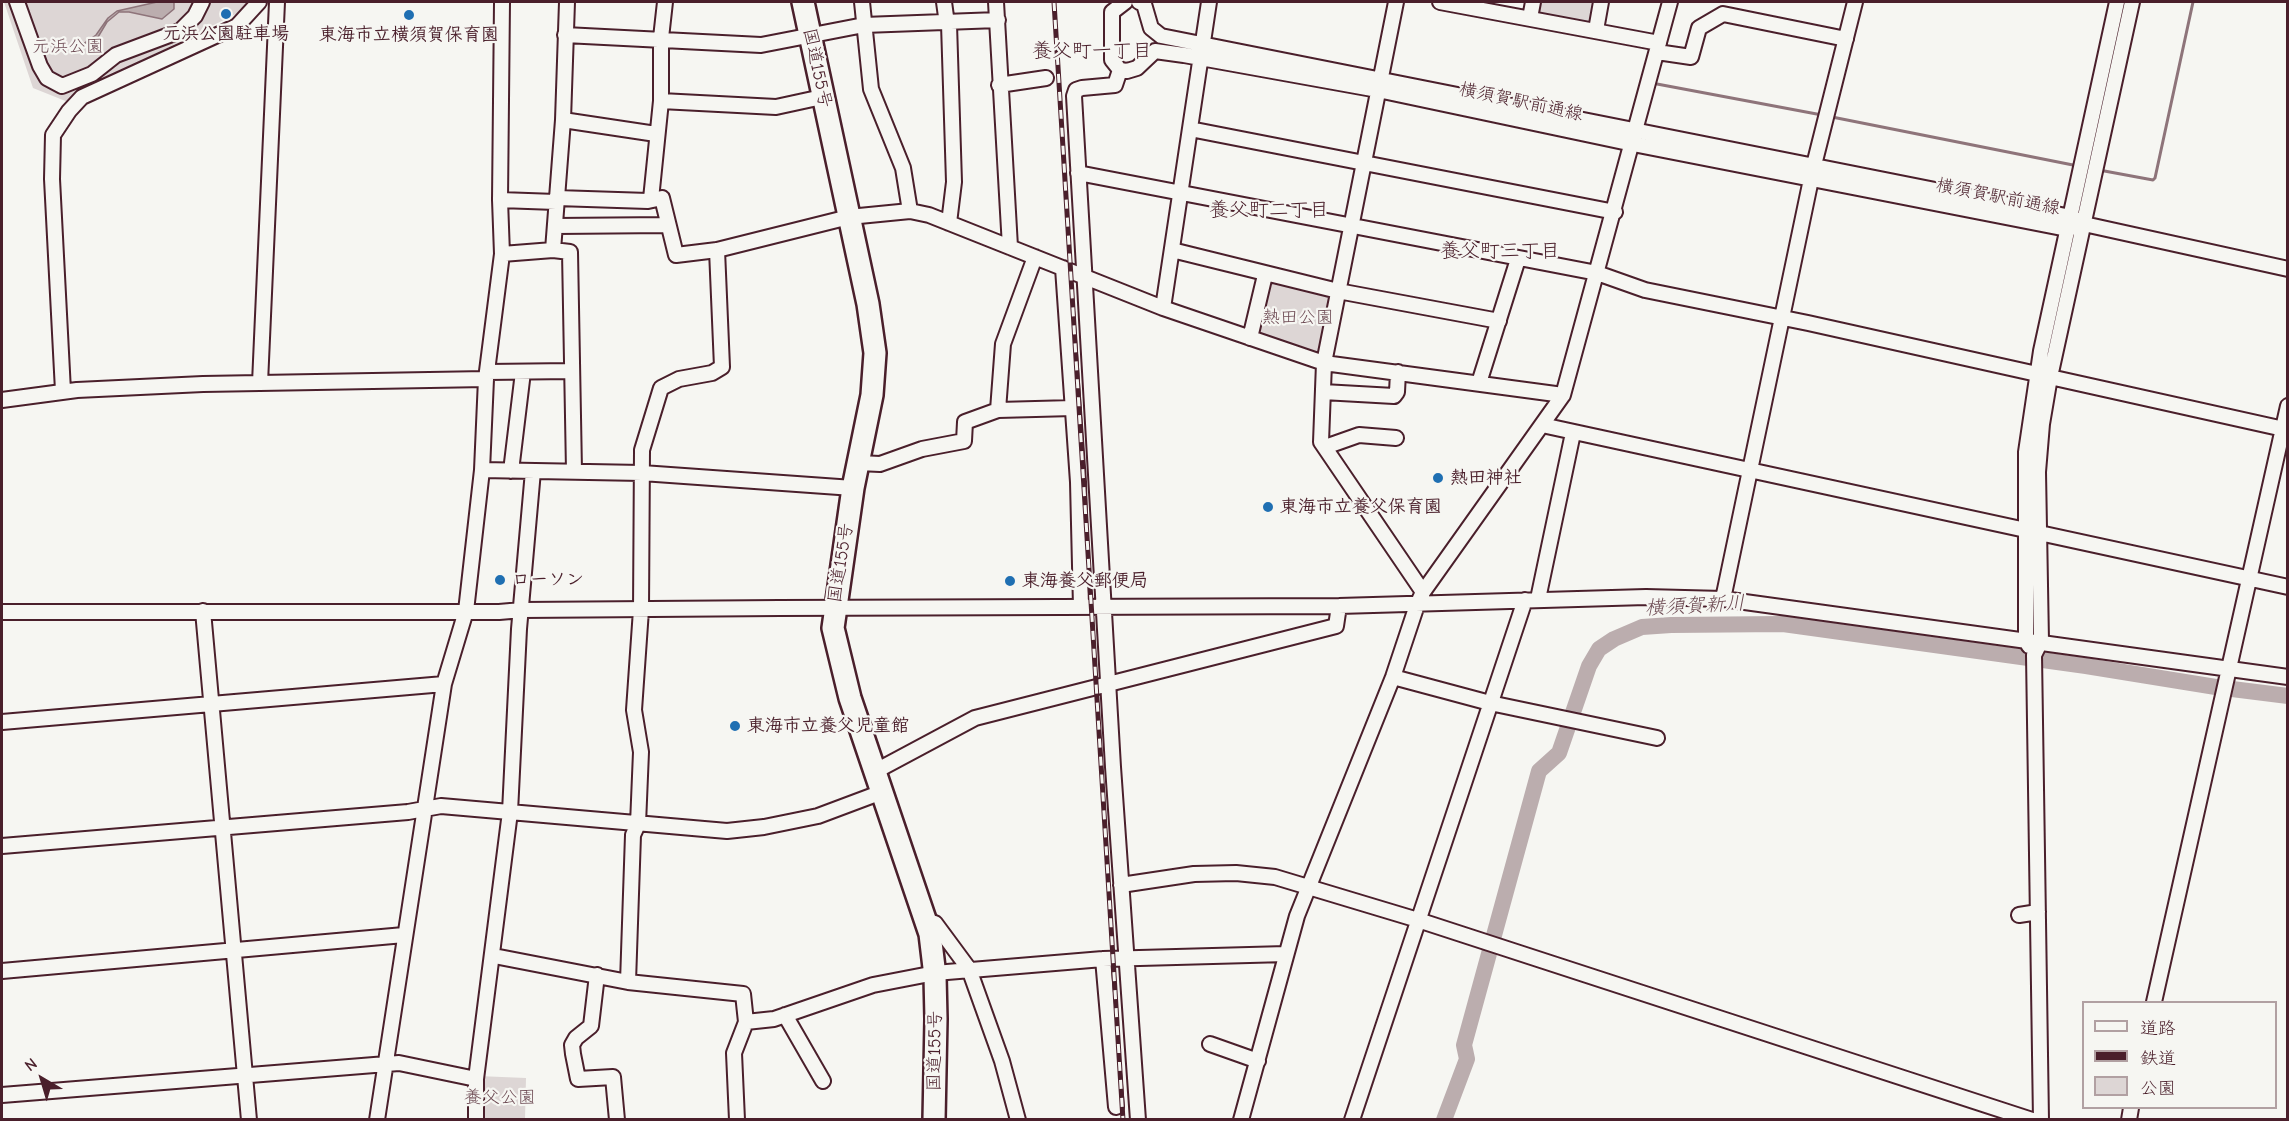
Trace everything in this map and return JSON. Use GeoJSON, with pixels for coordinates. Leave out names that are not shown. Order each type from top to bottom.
{"type":"FeatureCollection","features":[{"type":"Feature","properties":{"kind":"highway","name":"国道155号"},"geometry":{"type":"LineString","coordinates":[[803,2],[868,304],[875,353],[872,395],[853,488],[834,608],[833,628],[840,663],[874,772],[930,934],[935,973],[933,1119]]}},
{"type":"Feature","properties":{"kind":"street"},"geometry":{"type":"LineString","coordinates":[[16,2],[40,66],[47,78],[74,89],[116,56],[180,31],[195,16],[201,2]]}},
{"type":"Feature","properties":{"kind":"street"},"geometry":{"type":"LineString","coordinates":[[63,391],[52,179],[53,135],[69,111],[82,97],[237,26],[259,2]]}},
{"type":"Feature","properties":{"kind":"street"},"geometry":{"type":"LineString","coordinates":[[260,383],[277,2]]}},
{"type":"Feature","properties":{"kind":"street"},"geometry":{"type":"LineString","coordinates":[[377,1119],[444,684],[466,611],[482,470],[487,376],[502,254],[499,2]]}},
{"type":"Feature","properties":{"kind":"street"},"geometry":{"type":"LineString","coordinates":[[553,250],[563,120],[567,2]]}},
{"type":"Feature","properties":{"kind":"street"},"geometry":{"type":"LineString","coordinates":[[651,199],[660,101],[660,38],[665,2]]}},
{"type":"Feature","properties":{"kind":"street"},"geometry":{"type":"LineString","coordinates":[[862,2],[870,89],[903,168],[910,211]]}},
{"type":"Feature","properties":{"kind":"street"},"geometry":{"type":"LineString","coordinates":[[944,2],[948,24],[954,182],[949,223]]}},
{"type":"Feature","properties":{"kind":"street"},"geometry":{"type":"LineString","coordinates":[[996,2],[1010,247]]}},
{"type":"Feature","properties":{"kind":"street"},"geometry":{"type":"LineString","coordinates":[[1125,2],[1112,12],[1112,60],[1120,70],[1115,85],[1082,88],[1074,92],[1121,885],[1135,1103],[1138,1119]]}},
{"type":"Feature","properties":{"kind":"street","name":"横須賀駅前通線"},"geometry":{"type":"LineString","coordinates":[[1139,2],[1144,4],[1151,28],[1161,36],[1202,51],[1379,85],[1637,130],[1813,172],[2069,223],[2084,224],[2288,269]]}},
{"type":"Feature","properties":{"kind":"street"},"geometry":{"type":"LineString","coordinates":[[1163,308],[1182,195],[1209,2]]}},
{"type":"Feature","properties":{"kind":"street"},"geometry":{"type":"LineString","coordinates":[[1396,2],[1324,363],[1321,442],[1420,598]]}},
{"type":"Feature","properties":{"kind":"street"},"geometry":{"type":"LineString","coordinates":[[1440,2],[1596,30],[1691,57],[1699,28],[1723,14],[1846,39]]}},
{"type":"Feature","properties":{"kind":"street"},"geometry":{"type":"LineString","coordinates":[[1530,18],[1533,2]]}},
{"type":"Feature","properties":{"kind":"street"},"geometry":{"type":"LineString","coordinates":[[1596,30],[1601,2]]}},
{"type":"Feature","properties":{"kind":"street"},"geometry":{"type":"LineString","coordinates":[[1241,1119],[1297,916],[1393,678],[1420,598],[1563,395],[1615,212],[1670,2]]}},
{"type":"Feature","properties":{"kind":"street"},"geometry":{"type":"LineString","coordinates":[[1722,599],[1784,318],[1813,172],[1855,2]]}},
{"type":"Feature","properties":{"kind":"street"},"geometry":{"type":"LineString","coordinates":[[2034,661],[2041,641],[2038,472],[2044,376],[2069,223],[2116,2]]}},
{"type":"Feature","properties":{"kind":"street"},"geometry":{"type":"LineString","coordinates":[[2041,1119],[2034,661],[2026,639],[2026,452],[2084,224],[2132,2]]}},
{"type":"Feature","properties":{"kind":"street"},"geometry":{"type":"LineString","coordinates":[[566,35],[660,38],[761,45],[864,25],[948,24],[998,20]]}},
{"type":"Feature","properties":{"kind":"street","name":"横須賀駅前通線"},"geometry":{"type":"LineString","coordinates":[[1120,70],[1137,68],[1155,51],[1202,51]]}},
{"type":"Feature","properties":{"kind":"street"},"geometry":{"type":"LineString","coordinates":[[999,85],[1046,78]]}},
{"type":"Feature","properties":{"kind":"street","name":"横須賀駅前通線"},"geometry":{"type":"LineString","coordinates":[[1379,85],[1633,144],[1813,172]]}},
{"type":"Feature","properties":{"kind":"street"},"geometry":{"type":"LineString","coordinates":[[660,101],[777,107],[822,97]]}},
{"type":"Feature","properties":{"kind":"street"},"geometry":{"type":"LineString","coordinates":[[563,120],[656,134]]}},
{"type":"Feature","properties":{"kind":"street"},"geometry":{"type":"LineString","coordinates":[[1190,129],[1615,212]]}},
{"type":"Feature","properties":{"kind":"street"},"geometry":{"type":"LineString","coordinates":[[1078,173],[1352,228],[1597,273],[1645,290],[1784,318],[2285,429]]}},
{"type":"Feature","properties":{"kind":"street"},"geometry":{"type":"LineString","coordinates":[[500,200],[662,198],[676,255],[717,250],[849,217],[910,211],[929,214],[1163,308],[1324,363],[1563,395]]}},
{"type":"Feature","properties":{"kind":"street"},"geometry":{"type":"LineString","coordinates":[[556,226],[668,225]]}},
{"type":"Feature","properties":{"kind":"street"},"geometry":{"type":"LineString","coordinates":[[502,254],[553,250],[570,252],[574,471]]}},
{"type":"Feature","properties":{"kind":"street"},"geometry":{"type":"LineString","coordinates":[[628,982],[633,836],[638,824],[641,752],[634,710],[641,610],[642,450],[661,388],[679,379],[712,373],[722,367],[717,250]]}},
{"type":"Feature","properties":{"kind":"street"},"geometry":{"type":"LineString","coordinates":[[1172,250],[1338,291],[1499,321]]}},
{"type":"Feature","properties":{"kind":"street"},"geometry":{"type":"LineString","coordinates":[[998,410],[1001,350],[1035,257]]}},
{"type":"Feature","properties":{"kind":"street"},"geometry":{"type":"LineString","coordinates":[[1479,383],[1518,259]]}},
{"type":"Feature","properties":{"kind":"street"},"geometry":{"type":"LineString","coordinates":[[1063,268],[1078,482],[1081,607]]}},
{"type":"Feature","properties":{"kind":"street"},"geometry":{"type":"LineString","coordinates":[[1250,338],[1265,274]]}},
{"type":"Feature","properties":{"kind":"street"},"geometry":{"type":"LineString","coordinates":[[2,400],[63,391],[572,371]]}},
{"type":"Feature","properties":{"kind":"street"},"geometry":{"type":"LineString","coordinates":[[511,471],[523,372]]}},
{"type":"Feature","properties":{"kind":"street"},"geometry":{"type":"LineString","coordinates":[[1323,392],[1394,396],[1397,392],[1398,372]]}},
{"type":"Feature","properties":{"kind":"street"},"geometry":{"type":"LineString","coordinates":[[2154,1001],[2248,579],[2285,429],[2288,406]]}},
{"type":"Feature","properties":{"kind":"street"},"geometry":{"type":"LineString","coordinates":[[859,464],[880,464],[922,449],[964,441],[965,422],[998,410],[1073,408]]}},
{"type":"Feature","properties":{"kind":"street"},"geometry":{"type":"LineString","coordinates":[[1542,425],[1749,472],[2288,587]]}},
{"type":"Feature","properties":{"kind":"street"},"geometry":{"type":"LineString","coordinates":[[1352,1119],[1491,703],[1531,600],[1573,433]]}},
{"type":"Feature","properties":{"kind":"street"},"geometry":{"type":"LineString","coordinates":[[1324,447],[1359,435],[1396,438]]}},
{"type":"Feature","properties":{"kind":"street"},"geometry":{"type":"LineString","coordinates":[[482,470],[642,474],[853,488]]}},
{"type":"Feature","properties":{"kind":"street"},"geometry":{"type":"LineString","coordinates":[[476,1119],[476,1079],[494,956],[510,812],[533,471]]}},
{"type":"Feature","properties":{"kind":"street"},"geometry":{"type":"LineString","coordinates":[[2,612],[1339,606],[1420,598],[1722,599],[2041,641],[2288,677]]}},
{"type":"Feature","properties":{"kind":"street"},"geometry":{"type":"LineString","coordinates":[[874,772],[975,718],[1336,626],[1339,606]]}},
{"type":"Feature","properties":{"kind":"street"},"geometry":{"type":"LineString","coordinates":[[203,610],[213,703],[232,951],[249,1119]]}},
{"type":"Feature","properties":{"kind":"street"},"geometry":{"type":"LineString","coordinates":[[1393,678],[1491,703],[1657,738]]}},
{"type":"Feature","properties":{"kind":"street"},"geometry":{"type":"LineString","coordinates":[[2,722],[444,684]]}},
{"type":"Feature","properties":{"kind":"street"},"geometry":{"type":"LineString","coordinates":[[2,846],[441,806],[727,831],[764,827],[818,816],[882,792]]}},
{"type":"Feature","properties":{"kind":"street"},"geometry":{"type":"LineString","coordinates":[[1121,885],[1194,874],[1236,873],[1275,877],[1418,920],[2032,1119]]}},
{"type":"Feature","properties":{"kind":"street"},"geometry":{"type":"LineString","coordinates":[[2019,915],[2038,912]]}},
{"type":"Feature","properties":{"kind":"street"},"geometry":{"type":"LineString","coordinates":[[926,921],[935,922],[969,969],[1002,1061],[1018,1119]]}},
{"type":"Feature","properties":{"kind":"street"},"geometry":{"type":"LineString","coordinates":[[2,971],[404,935]]}},
{"type":"Feature","properties":{"kind":"street"},"geometry":{"type":"LineString","coordinates":[[746,1022],[774,1019],[873,985],[935,973],[1103,959],[1286,954]]}},
{"type":"Feature","properties":{"kind":"street"},"geometry":{"type":"LineString","coordinates":[[494,956],[628,982],[744,994],[746,1022],[735,1053],[737,1119]]}},
{"type":"Feature","properties":{"kind":"street"},"geometry":{"type":"LineString","coordinates":[[1103,959],[1117,1113],[1135,1103]]}},
{"type":"Feature","properties":{"kind":"street"},"geometry":{"type":"LineString","coordinates":[[597,975],[591,1026],[576,1038],[572,1045],[573,1054],[578,1079],[613,1077],[617,1119]]}},
{"type":"Feature","properties":{"kind":"street"},"geometry":{"type":"LineString","coordinates":[[785,1015],[823,1081]]}},
{"type":"Feature","properties":{"kind":"street"},"geometry":{"type":"LineString","coordinates":[[1210,1044],[1258,1061]]}},
{"type":"Feature","properties":{"kind":"street"},"geometry":{"type":"LineString","coordinates":[[2,1095],[399,1064],[476,1079]]}},
{"type":"Feature","properties":{"kind":"green space","name":"元浜公園"},"geometry":{"type":"Polygon","coordinates":[[[4,2],[249,2],[236,14],[84,89],[68,102],[33,88],[4,2]]]}},
{"type":"Feature","properties":{"kind":"green space"},"geometry":{"type":"Polygon","coordinates":[[[1535,2],[1597,2],[1590,26],[1535,15],[1535,2]]]}},
{"type":"Feature","properties":{"kind":"green space","name":"熱田公園"},"geometry":{"type":"Polygon","coordinates":[[[1272,280],[1330,295],[1333,299],[1318,357],[1256,335],[1266,282],[1272,280]]]}},
{"type":"Feature","properties":{"kind":"green space","name":"養父公園"},"geometry":{"type":"Polygon","coordinates":[[[478,1076],[526,1078],[525,1119],[474,1120],[478,1076]]]}},
{"type":"Feature","properties":{"kind":"shaded area"},"geometry":{"type":"Polygon","coordinates":[[[157,2],[174,2],[174,9],[162,19],[119,12],[107,22],[98,37],[84,45],[79,51],[74,48],[75,43],[83,44],[96,35],[108,18],[117,11],[157,2]]]}},
{"type":"Feature","properties":{"kind":"waterway"},"geometry":{"type":"LineString","coordinates":[[2099,170],[2153,180],[2155,178],[2193,2]]}},
{"type":"Feature","properties":{"kind":"waterway"},"geometry":{"type":"LineString","coordinates":[[1657,84],[1822,115]]}},
{"type":"Feature","properties":{"kind":"waterway"},"geometry":{"type":"LineString","coordinates":[[1832,117],[2078,166]]}},
{"type":"Feature","properties":{"kind":"waterway","name":"横須賀新川"},"geometry":{"type":"LineString","coordinates":[[1444,1120],[1467,1059],[1464,1045],[1539,771],[1559,753],[1589,666],[1599,649],[1614,639],[1642,627],[1783,624],[2086,666],[2222,688]]}},
{"type":"Feature","properties":{"kind":"waterway","name":"横須賀新川"},"geometry":{"type":"LineString","coordinates":[[2232,689],[2288,696]]}},
{"type":"Feature","properties":{"kind":"railway"},"geometry":{"type":"LineString","coordinates":[[1054,2],[1123,1120]]}},
{"type":"Feature","properties":{"kind":"place","name":"元浜公園駐車場"},"geometry":{"type":"Point","coordinates":[226,14]}},
{"type":"Feature","properties":{"kind":"place","name":"東海市立横須賀保育園"},"geometry":{"type":"Point","coordinates":[409,15]}},
{"type":"Feature","properties":{"kind":"place","name":"熱田神社"},"geometry":{"type":"Point","coordinates":[1438,478]}},
{"type":"Feature","properties":{"kind":"place","name":"東海市立養父保育園"},"geometry":{"type":"Point","coordinates":[1268,507]}},
{"type":"Feature","properties":{"kind":"place","name":"ローソン"},"geometry":{"type":"Point","coordinates":[500,580]}},
{"type":"Feature","properties":{"kind":"place","name":"東海養父郵便局"},"geometry":{"type":"Point","coordinates":[1010,581]}},
{"type":"Feature","properties":{"kind":"place","name":"東海市立養父児童館"},"geometry":{"type":"Point","coordinates":[735,726]}},
{"type":"Feature","properties":{"kind":"district","name":"養父町一丁目"},"geometry":{"type":"Point","coordinates":[1092,51]}},
{"type":"Feature","properties":{"kind":"district","name":"養父町二丁目"},"geometry":{"type":"Point","coordinates":[1269,210]}},
{"type":"Feature","properties":{"kind":"district","name":"養父町三丁目"},"geometry":{"type":"Point","coordinates":[1500,251]}}]}
